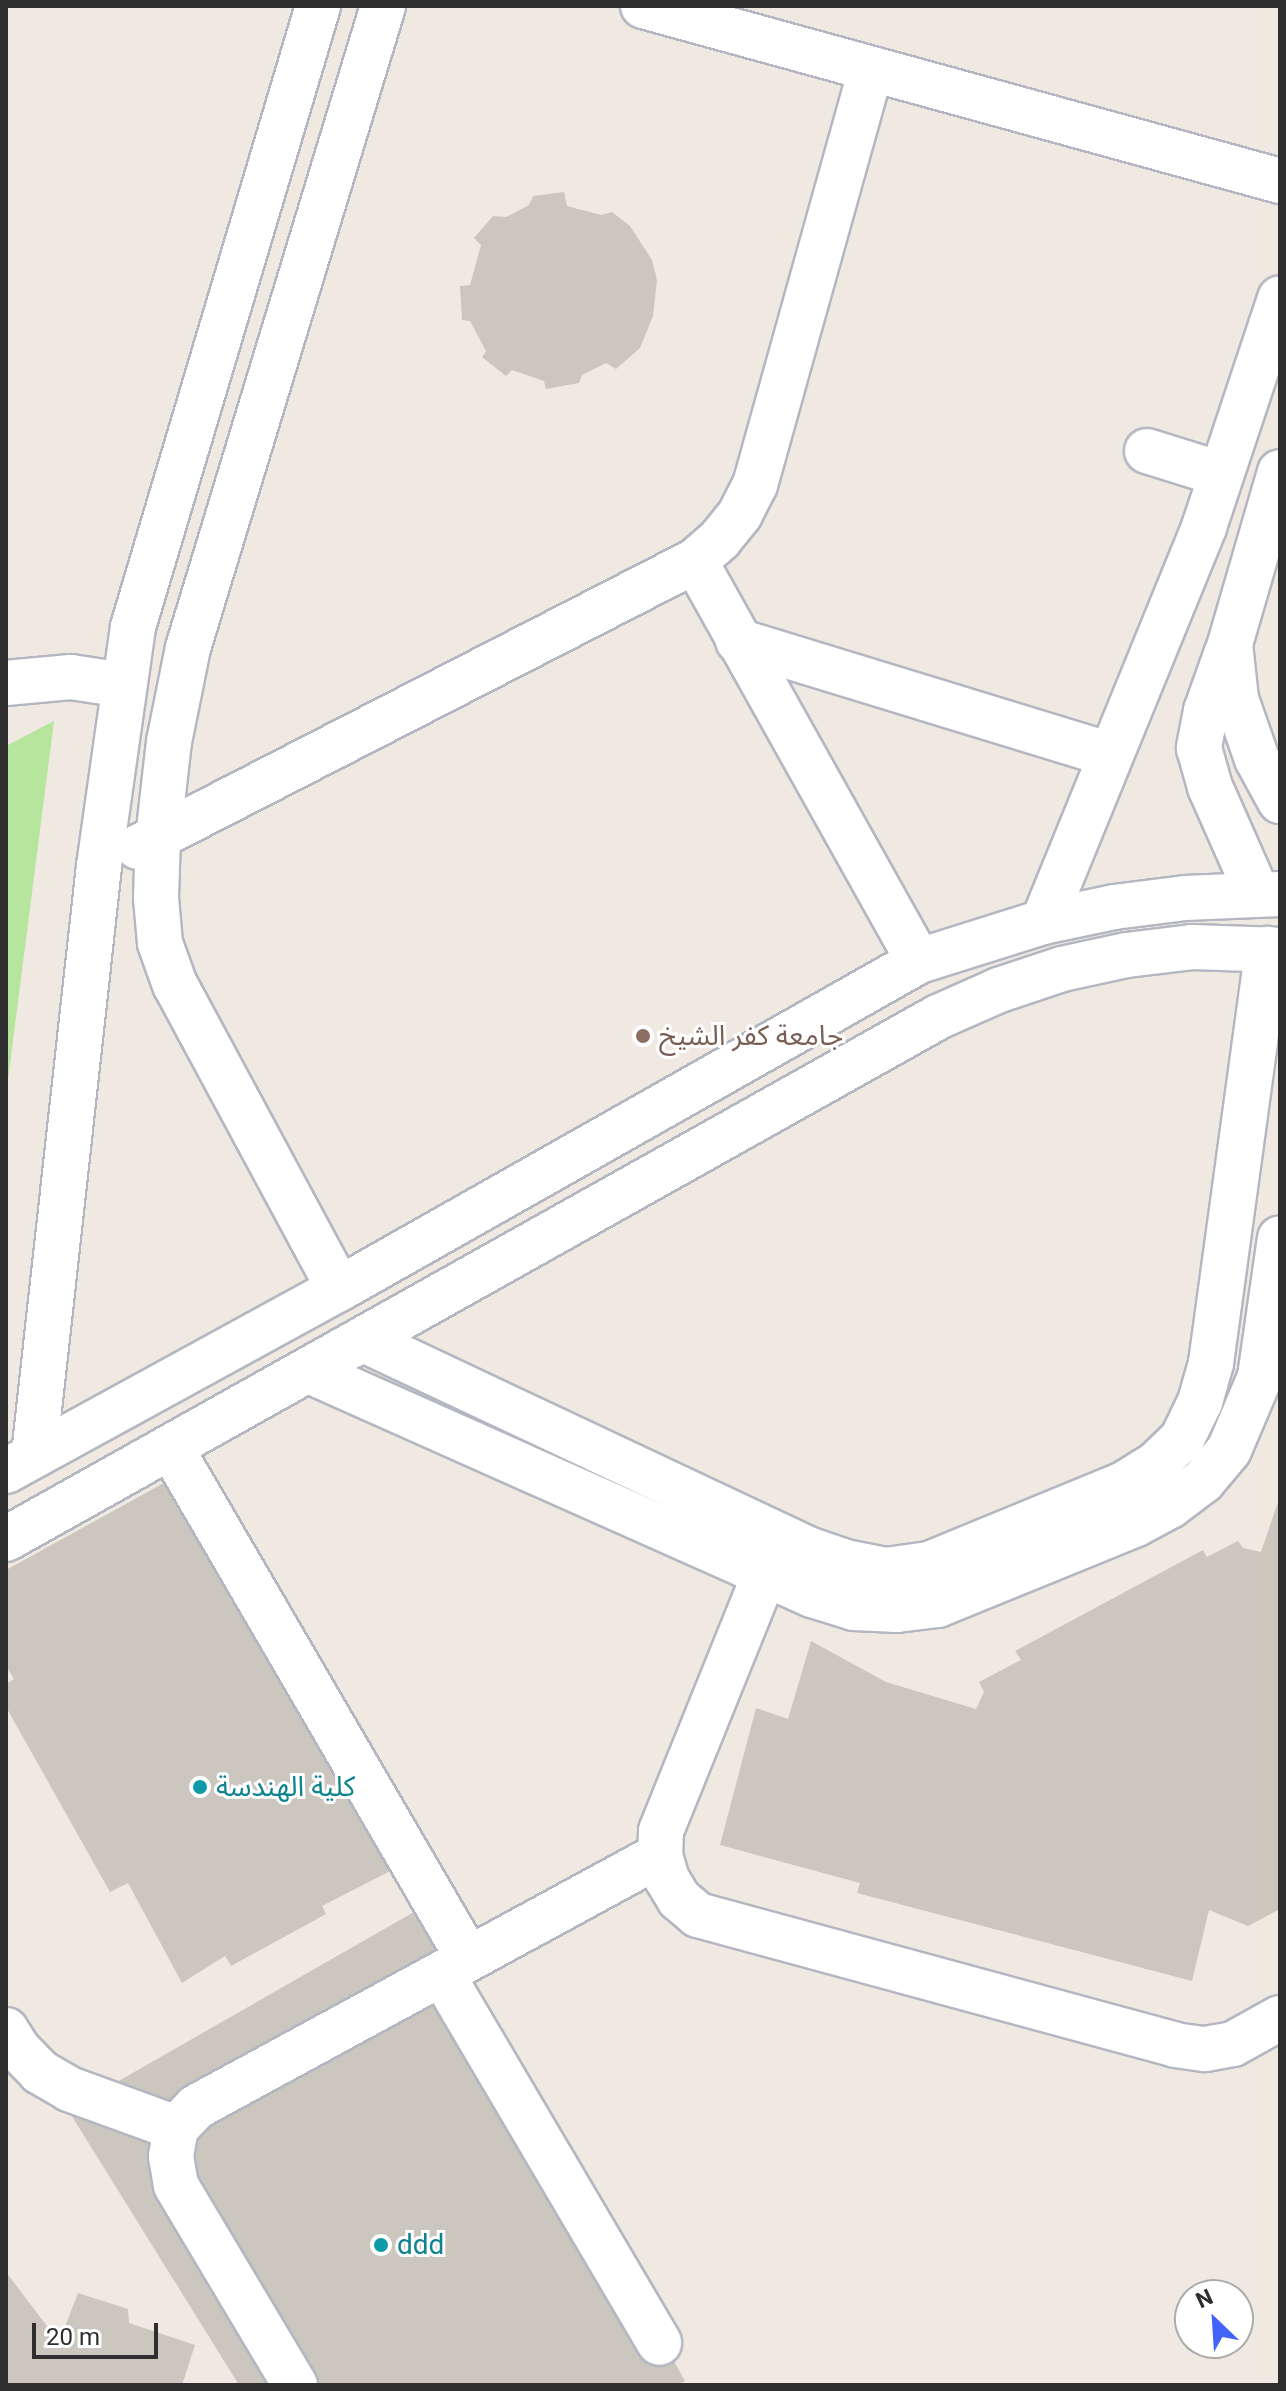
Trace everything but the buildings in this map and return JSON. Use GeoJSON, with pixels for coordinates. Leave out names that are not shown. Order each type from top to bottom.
{"type":"FeatureCollection","features":[{"type":"Feature","properties":{"kind":"lane"},"geometry":{"type":"LineString","coordinates":[[20,1463],[123,685],[148,567],[318,6]]}},
{"type":"Feature","properties":{"kind":"lane"},"geometry":{"type":"LineString","coordinates":[[339,1289],[175,985],[160,943],[156,898],[158,838],[169,742],[188,648],[383,6]]}},
{"type":"Feature","properties":{"kind":"lane"},"geometry":{"type":"LineString","coordinates":[[643,6],[1280,181]]}},
{"type":"Feature","properties":{"kind":"lane"},"geometry":{"type":"LineString","coordinates":[[99,866],[695,561],[720,539],[740,514],[755,485],[871,70]]}},
{"type":"Feature","properties":{"kind":"lane"},"geometry":{"type":"LineString","coordinates":[[1043,922],[1166,624],[1221,474],[1280,298]]}},
{"type":"Feature","properties":{"kind":"lane"},"geometry":{"type":"LineString","coordinates":[[1147,451],[1221,474]]}},
{"type":"Feature","properties":{"kind":"lane"},"geometry":{"type":"LineString","coordinates":[[20,1463],[339,1289],[919,961],[1043,922],[1114,907],[1268,894],[1210,787],[1199,748],[1206,711],[1230,644],[1280,472]]}},
{"type":"Feature","properties":{"kind":"lane"},"geometry":{"type":"LineString","coordinates":[[695,561],[919,961]]}},
{"type":"Feature","properties":{"kind":"lane"},"geometry":{"type":"LineString","coordinates":[[738,641],[1110,755]]}},
{"type":"Feature","properties":{"kind":"lane"},"geometry":{"type":"LineString","coordinates":[[1230,644],[1236,699],[1257,759],[1280,801]]}},
{"type":"Feature","properties":{"kind":"lane"},"geometry":{"type":"LineString","coordinates":[[6,683],[71,677],[123,685]]}},
{"type":"Feature","properties":{"kind":"lane"},"geometry":{"type":"LineString","coordinates":[[6,1539],[938,1017],[999,990],[1062,969],[1127,955],[1192,947],[1274,950],[1211,1363],[1200,1402],[1182,1439],[1156,1464],[1124,1484],[929,1564],[886,1570],[859,1565],[808,1549],[364,1340]]}},
{"type":"Feature","properties":{"kind":"lane"},"geometry":{"type":"LineString","coordinates":[[309,1371],[764,1576],[854,1608],[897,1610],[938,1605],[1136,1524],[1170,1506],[1203,1481],[1229,1450],[1260,1377],[1276,1287],[1280,1238]]}},
{"type":"Feature","properties":{"kind":"lane"},"geometry":{"type":"LineString","coordinates":[[171,1448],[659,2343]]}},
{"type":"Feature","properties":{"kind":"lane"},"geometry":{"type":"LineString","coordinates":[[764,1576],[661,1831],[660,1855],[673,1889],[698,1915],[1175,2045],[1205,2049],[1233,2044],[1280,2018]]}},
{"type":"Feature","properties":{"kind":"lane"},"geometry":{"type":"LineString","coordinates":[[295,2385],[176,2185],[171,2156],[176,2128],[196,2107],[660,1855]]}},
{"type":"Feature","properties":{"kind":"lane"},"geometry":{"type":"LineString","coordinates":[[6,2030],[18,2049],[40,2072],[69,2089],[176,2128]]}},
{"type":"Feature","properties":{"kind":"green space"},"geometry":{"type":"Polygon","coordinates":[[[54,721],[6,1095],[6,746],[54,721]]]}},
{"type":"Feature","properties":{"kind":"place","name":"جامعة كفر الشيخ"},"geometry":{"type":"Point","coordinates":[643,1036]}},
{"type":"Feature","properties":{"kind":"place","name":"كلية الهندسة"},"geometry":{"type":"Point","coordinates":[200,1787]}},
{"type":"Feature","properties":{"kind":"place","name":"ddd"},"geometry":{"type":"Point","coordinates":[381,2245]}}]}
